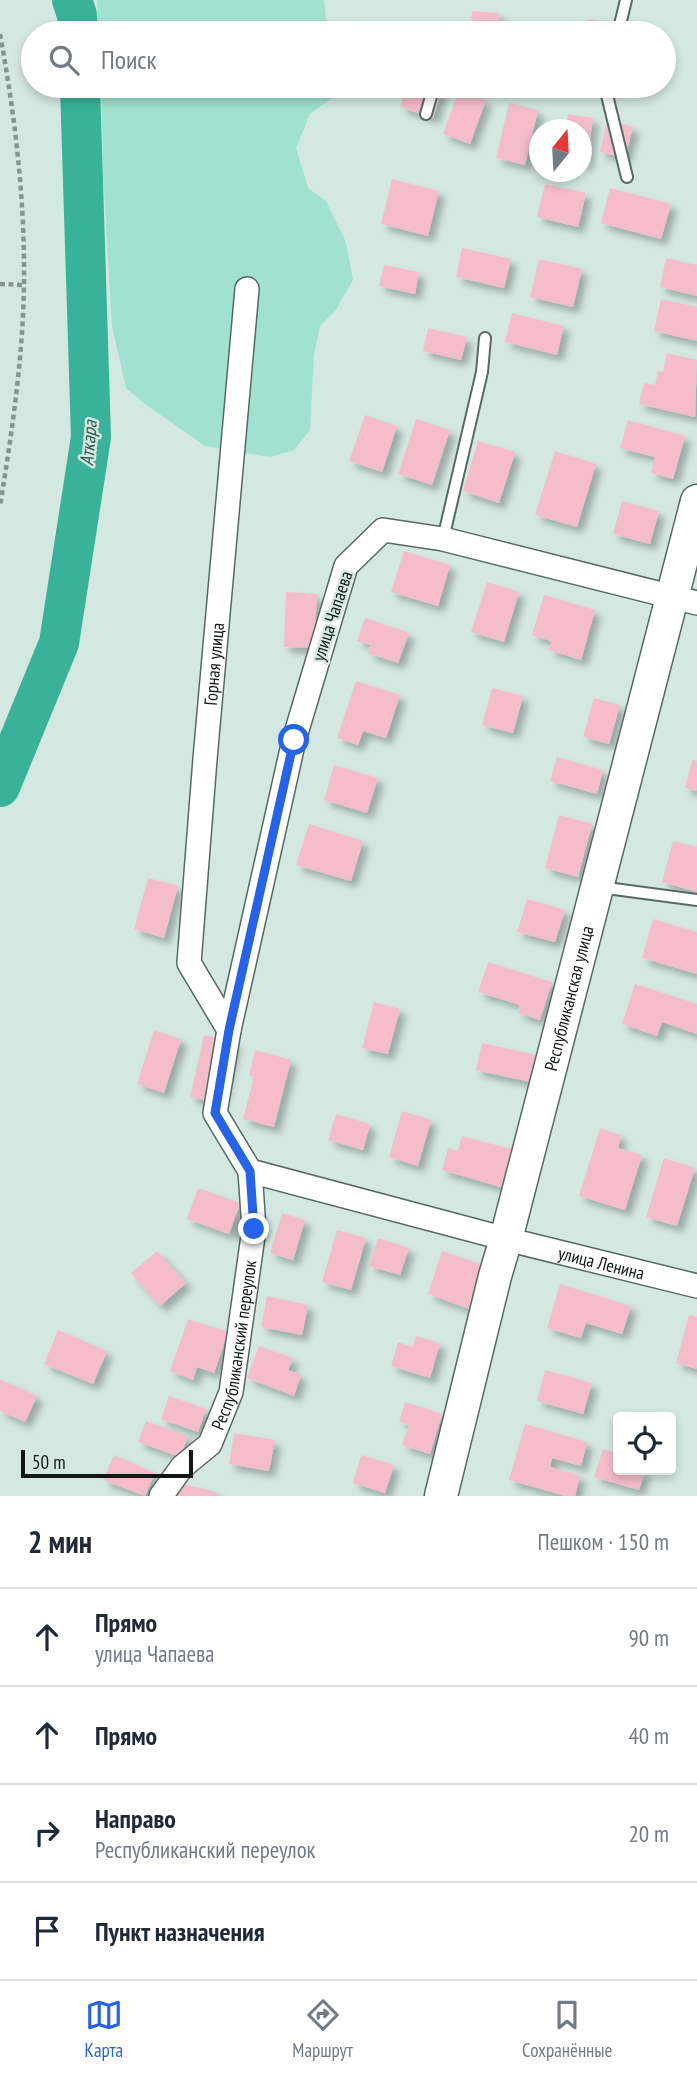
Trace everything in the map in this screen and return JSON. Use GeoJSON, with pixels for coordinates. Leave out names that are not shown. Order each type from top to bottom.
{"type":"FeatureCollection","features":[{"type":"Feature","properties":{"kind":"street","name":"Горная улица"},"geometry":{"type":"LineString","coordinates":[[229,1030],[189,963],[247,289]]}},
{"type":"Feature","properties":{"kind":"street","name":"Республиканская улица"},"geometry":{"type":"LineString","coordinates":[[442,1496],[495,1276],[597,887],[685,600],[697,501]]}},
{"type":"Feature","properties":{"kind":"street","name":"улица Чапаева"},"geometry":{"type":"LineString","coordinates":[[229,1030],[294,740],[346,566],[383,530],[443,539],[685,600]]}},
{"type":"Feature","properties":{"kind":"street"},"geometry":{"type":"LineString","coordinates":[[229,1030],[215,1113],[250,1171]]}},
{"type":"Feature","properties":{"kind":"street","name":"улица Ленина"},"geometry":{"type":"LineString","coordinates":[[250,1171],[506,1240],[697,1286]]}},
{"type":"Feature","properties":{"kind":"street","name":"Республиканский переулок"},"geometry":{"type":"LineString","coordinates":[[160,1496],[182,1467],[210,1444],[231,1392],[254,1229],[250,1171]]}},
{"type":"Feature","properties":{"kind":"lane"},"geometry":{"type":"LineString","coordinates":[[621,21],[626,0]]}},
{"type":"Feature","properties":{"kind":"lane"},"geometry":{"type":"LineString","coordinates":[[426,114],[431,98]]}},
{"type":"Feature","properties":{"kind":"lane"},"geometry":{"type":"LineString","coordinates":[[608,98],[627,177]]}},
{"type":"Feature","properties":{"kind":"lane"},"geometry":{"type":"LineString","coordinates":[[443,539],[482,372],[485,338]]}},
{"type":"Feature","properties":{"kind":"lane"},"geometry":{"type":"LineString","coordinates":[[597,887],[697,900]]}},
{"type":"Feature","properties":{"kind":"path"},"geometry":{"type":"LineString","coordinates":[[0,34],[12,98],[22,192],[24,285],[14,420],[0,506]]}},
{"type":"Feature","properties":{"kind":"path"},"geometry":{"type":"LineString","coordinates":[[0,284],[24,285]]}},
{"type":"Feature","properties":{"kind":"green space"},"geometry":{"type":"Polygon","coordinates":[[[97,0],[324,0],[327,21],[98,21],[97,0]]]}},
{"type":"Feature","properties":{"kind":"green space"},"geometry":{"type":"Polygon","coordinates":[[[101,98],[332,98],[310,114],[296,148],[308,188],[326,201],[346,242],[353,280],[336,310],[320,326],[314,355],[310,430],[294,450],[270,457],[205,446],[126,388],[112,326],[101,98]]]}},
{"type":"Feature","properties":{"kind":"building"},"geometry":{"type":"Polygon","coordinates":[[[472,11],[499,13],[499,21],[471,21],[472,11]]]}},
{"type":"Feature","properties":{"kind":"building"},"geometry":{"type":"Polygon","coordinates":[[[403,98],[439,98],[433,118],[400,107],[403,98]]]}},
{"type":"Feature","properties":{"kind":"building"},"geometry":{"type":"Polygon","coordinates":[[[456,98],[486,100],[470,144],[443,134],[456,98]]]}},
{"type":"Feature","properties":{"kind":"building"},"geometry":{"type":"Polygon","coordinates":[[[509,103],[538,110],[536,119],[529,119],[529,148],[525,165],[496,158],[509,103]]]}},
{"type":"Feature","properties":{"kind":"building"},"geometry":{"type":"Polygon","coordinates":[[[568,114],[593,118],[592,125],[592,119],[567,119],[568,114]]]}},
{"type":"Feature","properties":{"kind":"building"},"geometry":{"type":"Polygon","coordinates":[[[607,120],[633,127],[625,158],[600,152],[607,120]]]}},
{"type":"Feature","properties":{"kind":"building"},"geometry":{"type":"Polygon","coordinates":[[[392,179],[439,191],[428,236],[381,224],[392,179]]]}},
{"type":"Feature","properties":{"kind":"building"},"geometry":{"type":"Polygon","coordinates":[[[545,184],[586,193],[578,227],[537,217],[545,184]]]}},
{"type":"Feature","properties":{"kind":"building"},"geometry":{"type":"Polygon","coordinates":[[[610,188],[671,204],[661,239],[601,223],[610,188]]]}},
{"type":"Feature","properties":{"kind":"building"},"geometry":{"type":"Polygon","coordinates":[[[462,248],[511,259],[504,288],[456,277],[462,248]]]}},
{"type":"Feature","properties":{"kind":"building"},"geometry":{"type":"Polygon","coordinates":[[[666,258],[697,265],[697,296],[660,287],[666,258]]]}},
{"type":"Feature","properties":{"kind":"building"},"geometry":{"type":"Polygon","coordinates":[[[539,259],[582,269],[573,307],[530,297],[539,259]]]}},
{"type":"Feature","properties":{"kind":"building"},"geometry":{"type":"Polygon","coordinates":[[[384,265],[419,272],[415,294],[379,286],[384,265]]]}},
{"type":"Feature","properties":{"kind":"building"},"geometry":{"type":"Polygon","coordinates":[[[661,299],[697,307],[697,341],[654,331],[661,299]]]}},
{"type":"Feature","properties":{"kind":"building"},"geometry":{"type":"Polygon","coordinates":[[[512,313],[564,326],[557,355],[505,342],[512,313]]]}},
{"type":"Feature","properties":{"kind":"building"},"geometry":{"type":"Polygon","coordinates":[[[428,328],[467,337],[461,360],[423,351],[428,328]]]}},
{"type":"Feature","properties":{"kind":"building"},"geometry":{"type":"Polygon","coordinates":[[[667,353],[697,360],[695,417],[639,404],[644,383],[655,385],[658,371],[663,372],[667,353]]]}},
{"type":"Feature","properties":{"kind":"building"},"geometry":{"type":"Polygon","coordinates":[[[365,415],[397,426],[382,472],[349,461],[365,415]]]}},
{"type":"Feature","properties":{"kind":"building"},"geometry":{"type":"Polygon","coordinates":[[[416,419],[450,430],[432,485],[398,474],[416,419]]]}},
{"type":"Feature","properties":{"kind":"building"},"geometry":{"type":"Polygon","coordinates":[[[628,420],[685,436],[673,479],[651,473],[655,457],[620,448],[628,420]]]}},
{"type":"Feature","properties":{"kind":"building"},"geometry":{"type":"Polygon","coordinates":[[[478,441],[515,452],[499,503],[463,491],[478,441]]]}},
{"type":"Feature","properties":{"kind":"building"},"geometry":{"type":"Polygon","coordinates":[[[555,451],[596,464],[577,527],[535,515],[555,451]]]}},
{"type":"Feature","properties":{"kind":"building"},"geometry":{"type":"Polygon","coordinates":[[[622,501],[659,511],[650,544],[613,534],[622,501]]]}},
{"type":"Feature","properties":{"kind":"building"},"geometry":{"type":"Polygon","coordinates":[[[404,551],[450,565],[438,606],[391,592],[404,551]]]}},
{"type":"Feature","properties":{"kind":"building"},"geometry":{"type":"Polygon","coordinates":[[[487,582],[519,592],[504,642],[471,632],[487,582]]]}},
{"type":"Feature","properties":{"kind":"building"},"geometry":{"type":"Polygon","coordinates":[[[286,592],[317,594],[314,648],[284,647],[286,592]]]}},
{"type":"Feature","properties":{"kind":"building"},"geometry":{"type":"Polygon","coordinates":[[[544,595],[595,610],[581,660],[549,650],[551,641],[532,635],[544,595]]]}},
{"type":"Feature","properties":{"kind":"building"},"geometry":{"type":"Polygon","coordinates":[[[365,618],[409,633],[398,663],[368,653],[371,645],[357,641],[365,618]]]}},
{"type":"Feature","properties":{"kind":"building"},"geometry":{"type":"Polygon","coordinates":[[[356,681],[400,695],[386,738],[363,731],[358,745],[337,738],[356,681]]]}},
{"type":"Feature","properties":{"kind":"building"},"geometry":{"type":"Polygon","coordinates":[[[492,688],[523,696],[513,733],[482,725],[492,688]]]}},
{"type":"Feature","properties":{"kind":"building"},"geometry":{"type":"Polygon","coordinates":[[[594,698],[620,705],[609,744],[583,737],[594,698]]]}},
{"type":"Feature","properties":{"kind":"building"},"geometry":{"type":"Polygon","coordinates":[[[557,757],[603,770],[597,794],[550,781],[557,757]]]}},
{"type":"Feature","properties":{"kind":"building"},"geometry":{"type":"Polygon","coordinates":[[[692,760],[697,761],[697,791],[685,788],[692,760]]]}},
{"type":"Feature","properties":{"kind":"building"},"geometry":{"type":"Polygon","coordinates":[[[334,765],[378,778],[367,813],[324,800],[334,765]]]}},
{"type":"Feature","properties":{"kind":"building"},"geometry":{"type":"Polygon","coordinates":[[[559,815],[592,824],[578,877],[545,868],[559,815]]]}},
{"type":"Feature","properties":{"kind":"building"},"geometry":{"type":"Polygon","coordinates":[[[309,824],[363,841],[351,881],[296,865],[309,824]]]}},
{"type":"Feature","properties":{"kind":"building"},"geometry":{"type":"Polygon","coordinates":[[[673,841],[697,847],[697,892],[662,882],[673,841]]]}},
{"type":"Feature","properties":{"kind":"building"},"geometry":{"type":"Polygon","coordinates":[[[148,878],[178,886],[164,938],[134,929],[148,878]]]}},
{"type":"Feature","properties":{"kind":"building"},"geometry":{"type":"Polygon","coordinates":[[[527,899],[565,910],[555,942],[517,932],[527,899]]]}},
{"type":"Feature","properties":{"kind":"building"},"geometry":{"type":"Polygon","coordinates":[[[653,919],[697,932],[697,974],[642,958],[653,919]]]}},
{"type":"Feature","properties":{"kind":"building"},"geometry":{"type":"Polygon","coordinates":[[[488,962],[552,982],[540,1020],[518,1013],[520,1005],[478,992],[488,962]]]}},
{"type":"Feature","properties":{"kind":"building"},"geometry":{"type":"Polygon","coordinates":[[[635,984],[697,1004],[697,1034],[662,1022],[657,1036],[622,1024],[635,984]]]}},
{"type":"Feature","properties":{"kind":"building"},"geometry":{"type":"Polygon","coordinates":[[[374,1002],[400,1009],[388,1054],[362,1048],[374,1002]]]}},
{"type":"Feature","properties":{"kind":"building"},"geometry":{"type":"Polygon","coordinates":[[[154,1030],[181,1039],[164,1093],[137,1084],[154,1030]]]}},
{"type":"Feature","properties":{"kind":"building"},"geometry":{"type":"Polygon","coordinates":[[[204,1035],[235,1042],[220,1104],[190,1097],[204,1035]]]}},
{"type":"Feature","properties":{"kind":"building"},"geometry":{"type":"Polygon","coordinates":[[[482,1043],[536,1055],[530,1082],[476,1070],[482,1043]]]}},
{"type":"Feature","properties":{"kind":"building"},"geometry":{"type":"Polygon","coordinates":[[[255,1050],[291,1060],[274,1127],[243,1119],[254,1077],[249,1076],[255,1050]]]}},
{"type":"Feature","properties":{"kind":"building"},"geometry":{"type":"Polygon","coordinates":[[[402,1111],[431,1120],[418,1166],[389,1157],[402,1111]]]}},
{"type":"Feature","properties":{"kind":"building"},"geometry":{"type":"Polygon","coordinates":[[[336,1114],[370,1124],[363,1150],[328,1140],[336,1114]]]}},
{"type":"Feature","properties":{"kind":"building"},"geometry":{"type":"Polygon","coordinates":[[[600,1128],[621,1135],[618,1148],[642,1155],[625,1210],[579,1196],[600,1128]]]}},
{"type":"Feature","properties":{"kind":"building"},"geometry":{"type":"Polygon","coordinates":[[[462,1136],[515,1150],[504,1188],[442,1170],[448,1148],[458,1151],[462,1136]]]}},
{"type":"Feature","properties":{"kind":"building"},"geometry":{"type":"Polygon","coordinates":[[[664,1158],[695,1168],[677,1226],[646,1217],[664,1158]]]}},
{"type":"Feature","properties":{"kind":"building"},"geometry":{"type":"Polygon","coordinates":[[[198,1188],[240,1203],[229,1234],[187,1219],[198,1188]]]}},
{"type":"Feature","properties":{"kind":"building"},"geometry":{"type":"Polygon","coordinates":[[[282,1213],[305,1220],[293,1260],[270,1253],[282,1213]]]}},
{"type":"Feature","properties":{"kind":"building"},"geometry":{"type":"Polygon","coordinates":[[[337,1230],[366,1238],[351,1290],[322,1282],[337,1230]]]}},
{"type":"Feature","properties":{"kind":"building"},"geometry":{"type":"Polygon","coordinates":[[[378,1238],[409,1248],[400,1275],[369,1266],[378,1238]]]}},
{"type":"Feature","properties":{"kind":"building"},"geometry":{"type":"Polygon","coordinates":[[[157,1251],[186,1283],[160,1306],[131,1273],[157,1251]]]}},
{"type":"Feature","properties":{"kind":"building"},"geometry":{"type":"Polygon","coordinates":[[[442,1251],[484,1265],[469,1309],[428,1294],[442,1251]]]}},
{"type":"Feature","properties":{"kind":"building"},"geometry":{"type":"Polygon","coordinates":[[[560,1284],[631,1306],[622,1334],[586,1323],[581,1338],[547,1328],[560,1284]]]}},
{"type":"Feature","properties":{"kind":"building"},"geometry":{"type":"Polygon","coordinates":[[[267,1296],[308,1305],[302,1335],[261,1327],[267,1296]]]}},
{"type":"Feature","properties":{"kind":"building"},"geometry":{"type":"Polygon","coordinates":[[[689,1315],[697,1317],[697,1369],[676,1363],[689,1315]]]}},
{"type":"Feature","properties":{"kind":"building"},"geometry":{"type":"Polygon","coordinates":[[[188,1319],[228,1332],[214,1373],[197,1367],[193,1380],[170,1371],[188,1319]]]}},
{"type":"Feature","properties":{"kind":"building"},"geometry":{"type":"Polygon","coordinates":[[[58,1330],[107,1351],[93,1384],[44,1364],[58,1330]]]}},
{"type":"Feature","properties":{"kind":"building"},"geometry":{"type":"Polygon","coordinates":[[[416,1336],[440,1343],[430,1378],[391,1366],[398,1342],[412,1347],[416,1336]]]}},
{"type":"Feature","properties":{"kind":"building"},"geometry":{"type":"Polygon","coordinates":[[[259,1346],[293,1358],[288,1370],[301,1375],[294,1396],[247,1378],[259,1346]]]}},
{"type":"Feature","properties":{"kind":"building"},"geometry":{"type":"Polygon","coordinates":[[[545,1370],[592,1383],[583,1414],[537,1401],[545,1370]]]}},
{"type":"Feature","properties":{"kind":"building"},"geometry":{"type":"Polygon","coordinates":[[[0,1379],[37,1396],[25,1422],[0,1411],[0,1379]]]}},
{"type":"Feature","properties":{"kind":"building"},"geometry":{"type":"Polygon","coordinates":[[[169,1396],[206,1409],[198,1432],[161,1419],[169,1396]]]}},
{"type":"Feature","properties":{"kind":"building"},"geometry":{"type":"Polygon","coordinates":[[[405,1402],[442,1414],[430,1454],[402,1445],[409,1425],[399,1422],[405,1402]]]}},
{"type":"Feature","properties":{"kind":"building"},"geometry":{"type":"Polygon","coordinates":[[[146,1421],[188,1436],[180,1457],[138,1442],[146,1421]]]}},
{"type":"Feature","properties":{"kind":"building"},"geometry":{"type":"Polygon","coordinates":[[[525,1424],[587,1442],[581,1466],[552,1458],[550,1467],[580,1476],[575,1496],[565,1496],[509,1480],[525,1424]]]}},
{"type":"Feature","properties":{"kind":"building"},"geometry":{"type":"Polygon","coordinates":[[[234,1433],[275,1440],[269,1471],[229,1464],[234,1433]]]}},
{"type":"Feature","properties":{"kind":"building"},"geometry":{"type":"Polygon","coordinates":[[[603,1449],[613,1452],[613,1475],[644,1475],[639,1490],[594,1477],[603,1449]]]}},
{"type":"Feature","properties":{"kind":"building"},"geometry":{"type":"Polygon","coordinates":[[[114,1455],[155,1473],[145,1496],[103,1480],[114,1455]]]}},
{"type":"Feature","properties":{"kind":"building"},"geometry":{"type":"Polygon","coordinates":[[[361,1455],[394,1465],[385,1493],[353,1483],[361,1455]]]}},
{"type":"Feature","properties":{"kind":"building"},"geometry":{"type":"Polygon","coordinates":[[[178,1483],[217,1492],[216,1496],[175,1496],[178,1483]]]}},
{"type":"Feature","properties":{"kind":"waterway","name":"Аткара"},"geometry":{"type":"LineString","coordinates":[[72,0],[77,21]]}},
{"type":"Feature","properties":{"kind":"waterway","name":"Аткара"},"geometry":{"type":"LineString","coordinates":[[0,787],[59,643],[91,437],[80,98]]}},
{"type":"Feature","properties":{"kind":"route"},"geometry":{"type":"LineString","coordinates":[[254,1229],[250,1171],[215,1113],[229,1030],[294,740]]}}]}
